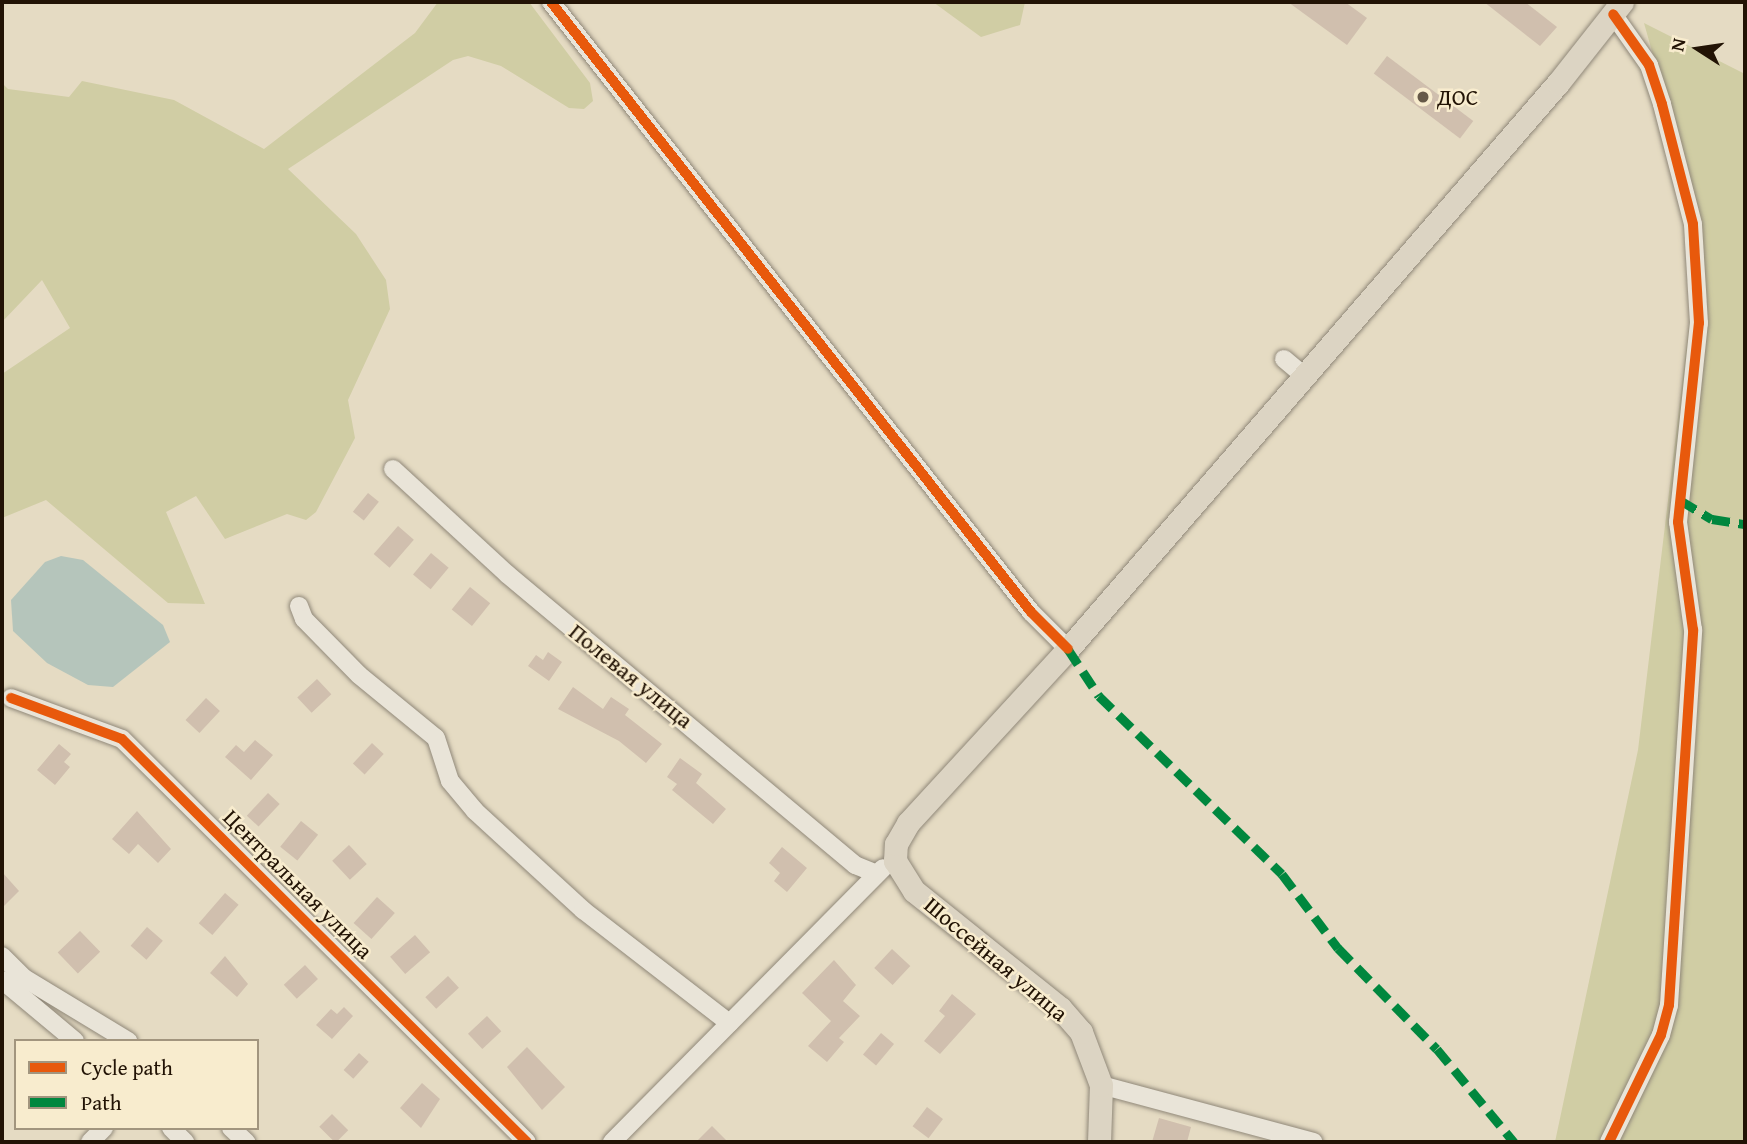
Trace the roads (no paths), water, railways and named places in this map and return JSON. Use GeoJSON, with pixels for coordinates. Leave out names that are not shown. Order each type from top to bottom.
{"type":"FeatureCollection","features":[{"type":"Feature","properties":{"kind":"main road"},"geometry":{"type":"LineString","coordinates":[[885,867],[908,823],[1068,649],[1617,8]]}},
{"type":"Feature","properties":{"kind":"main road","name":"Шоссейная улица"},"geometry":{"type":"LineString","coordinates":[[885,867],[1060,1008],[1081,1032],[1101,1086],[1099,1142]]}},
{"type":"Feature","properties":{"kind":"street"},"geometry":{"type":"LineString","coordinates":[[551,2],[1031,612],[1068,649]]}},
{"type":"Feature","properties":{"kind":"street"},"geometry":{"type":"LineString","coordinates":[[1609,1142],[1661,1035],[1669,1005],[1693,630],[1678,522],[1699,323],[1693,224],[1662,104],[1648,65],[1617,8]]}},
{"type":"Feature","properties":{"kind":"street"},"geometry":{"type":"LineString","coordinates":[[1284,359],[1303,376]]}},
{"type":"Feature","properties":{"kind":"street","name":"Полевая улица"},"geometry":{"type":"LineString","coordinates":[[393,470],[507,574],[855,866],[885,867]]}},
{"type":"Feature","properties":{"kind":"street"},"geometry":{"type":"LineString","coordinates":[[299,606],[304,619],[359,675],[436,738],[450,781],[475,811],[583,910],[729,1023]]}},
{"type":"Feature","properties":{"kind":"street","name":"Центральная улица"},"geometry":{"type":"LineString","coordinates":[[11,698],[122,739],[527,1142]]}},
{"type":"Feature","properties":{"kind":"street"},"geometry":{"type":"LineString","coordinates":[[612,1142],[885,867]]}},
{"type":"Feature","properties":{"kind":"street"},"geometry":{"type":"LineString","coordinates":[[2,956],[34,985],[125,1039]]}},
{"type":"Feature","properties":{"kind":"street"},"geometry":{"type":"LineString","coordinates":[[2,980],[73,1039]]}},
{"type":"Feature","properties":{"kind":"street"},"geometry":{"type":"LineString","coordinates":[[1101,1086],[1314,1142]]}},
{"type":"Feature","properties":{"kind":"street"},"geometry":{"type":"LineString","coordinates":[[173,1130],[186,1142]]}},
{"type":"Feature","properties":{"kind":"street"},"geometry":{"type":"LineString","coordinates":[[233,1130],[246,1142]]}},
{"type":"Feature","properties":{"kind":"place","name":"ДОС"},"geometry":{"type":"Point","coordinates":[1423,97]}}]}
